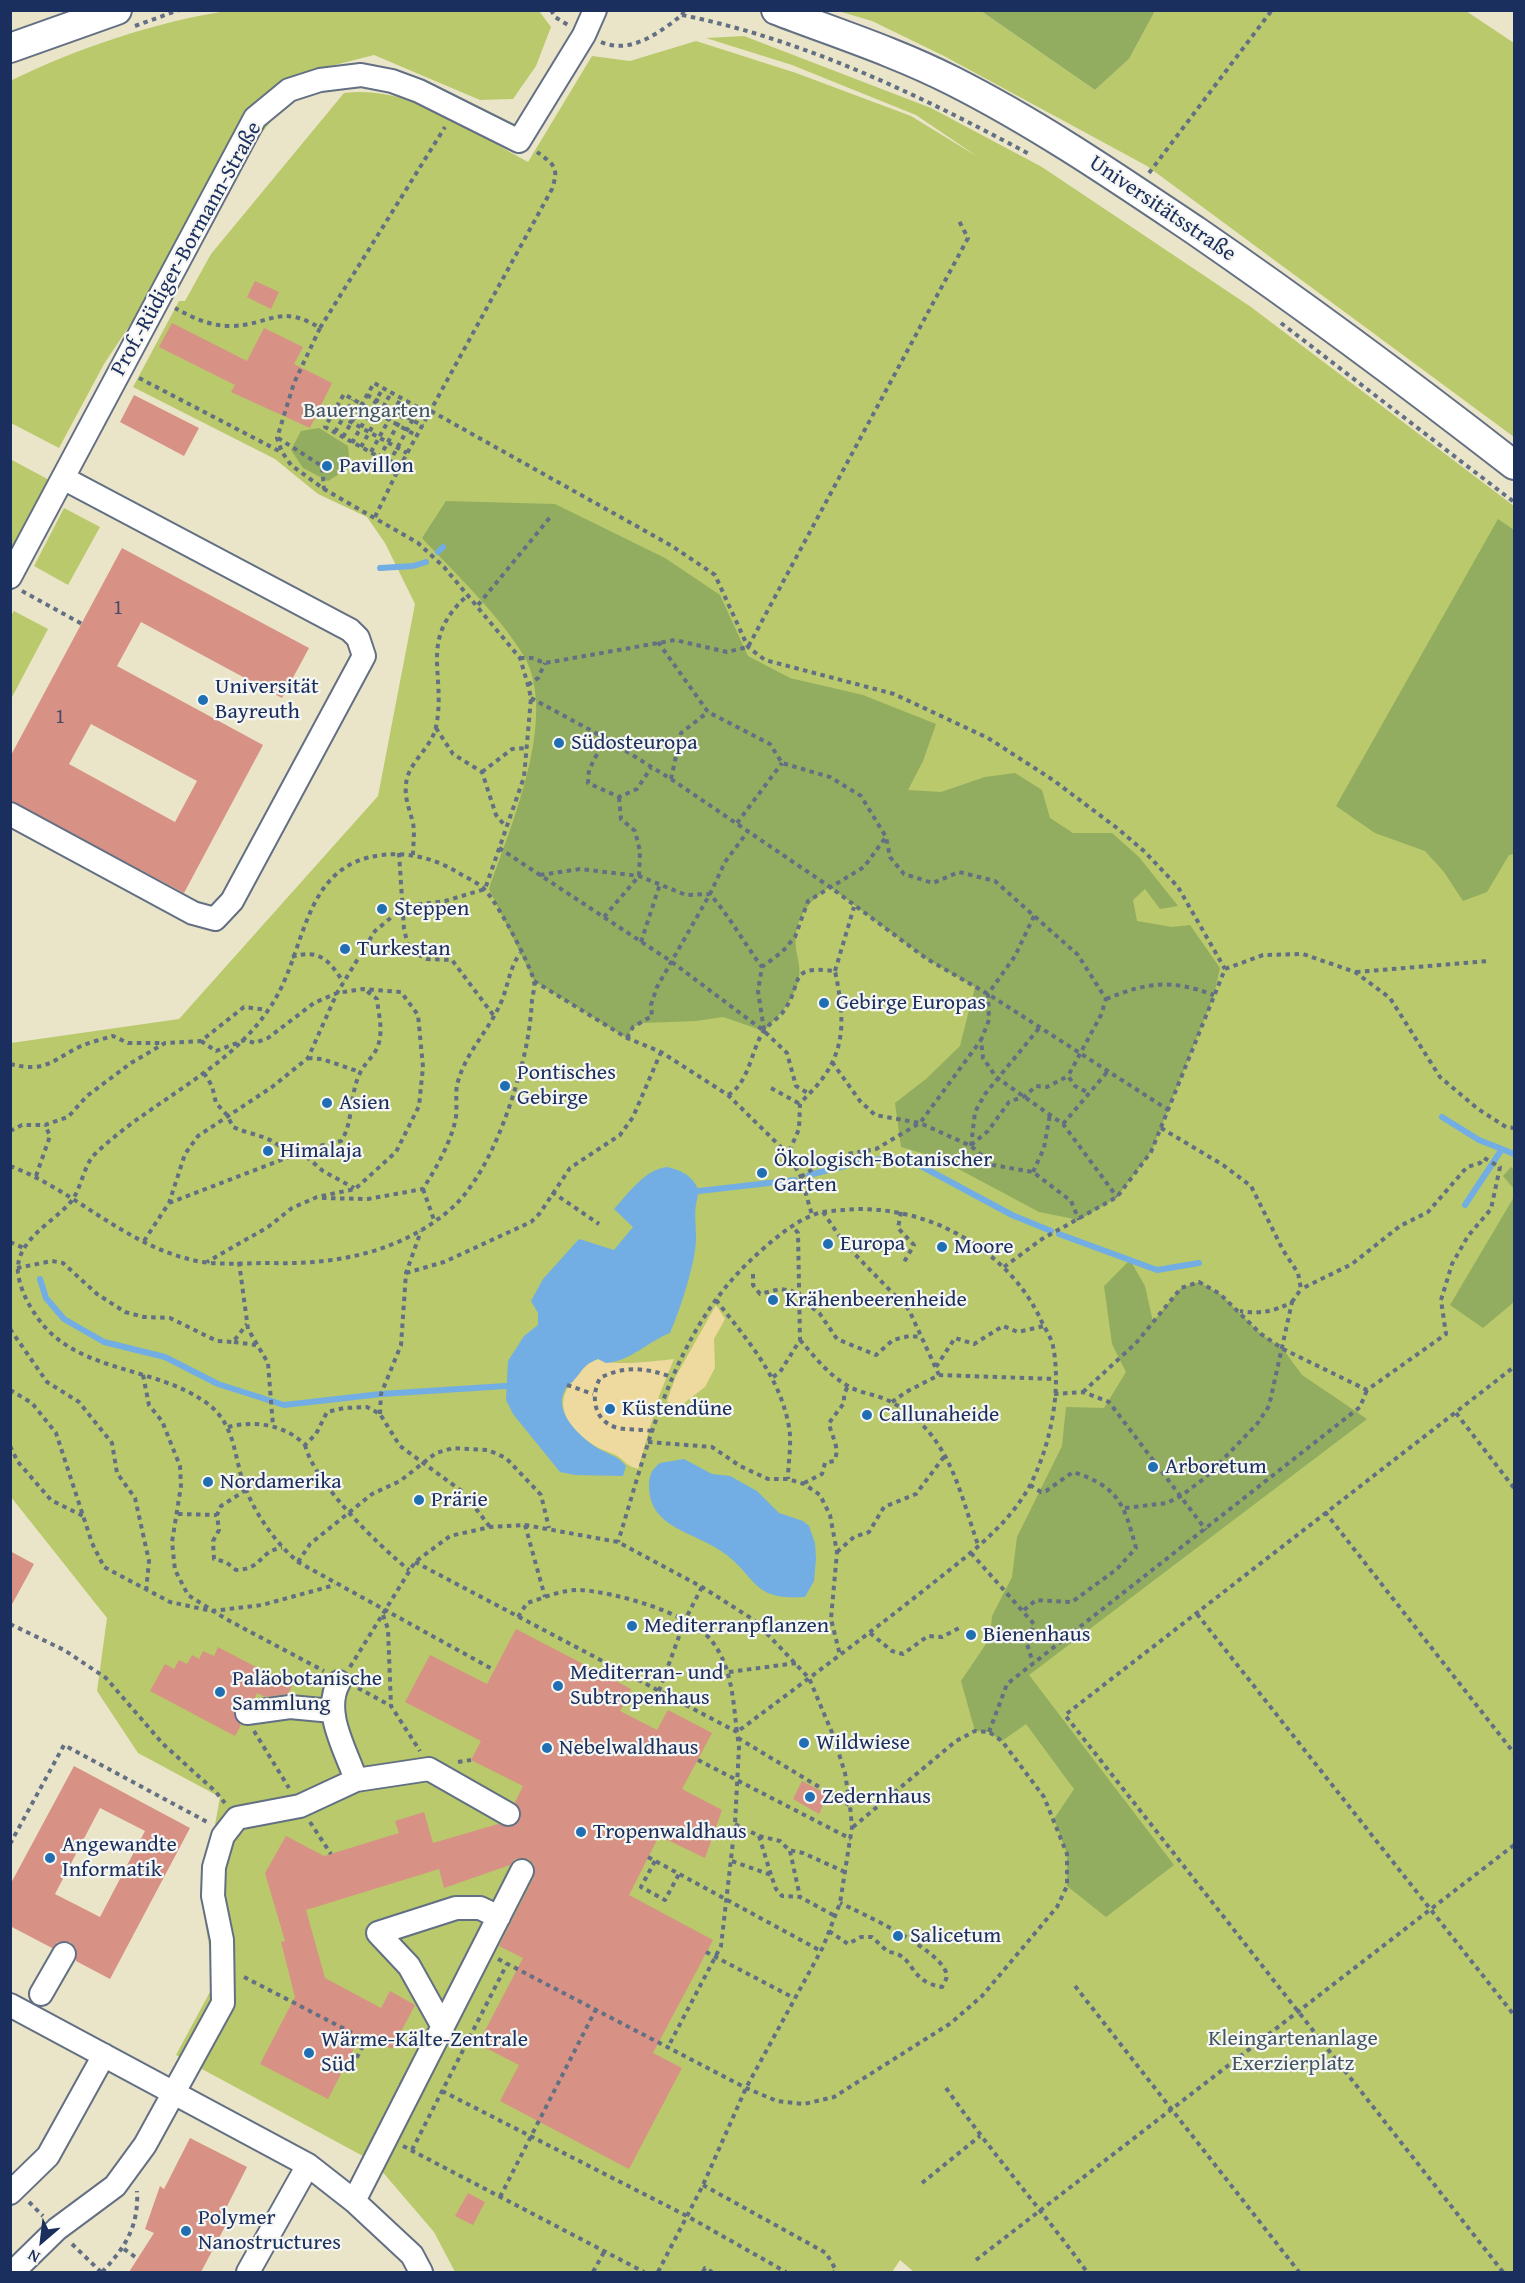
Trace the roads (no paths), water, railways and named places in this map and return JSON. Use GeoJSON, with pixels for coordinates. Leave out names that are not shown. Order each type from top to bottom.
{"type":"FeatureCollection","features":[{"type":"Feature","properties":{"kind":"main road"},"geometry":{"type":"LineString","coordinates":[[10,48],[117,10]]}},
{"type":"Feature","properties":{"kind":"main road","name":"Universitätsstraße"},"geometry":{"type":"LineString","coordinates":[[776,10],[886,50],[954,81],[1036,126],[1135,190],[1311,310],[1515,465]]}},
{"type":"Feature","properties":{"kind":"street","name":"Prof.-Rüdiger-Bormann-Straße"},"geometry":{"type":"LineString","coordinates":[[16,584],[63,478],[255,118],[289,90],[320,80],[361,75],[392,81],[453,106],[519,141],[584,35],[595,10]]}},
{"type":"Feature","properties":{"kind":"street"},"geometry":{"type":"LineString","coordinates":[[10,814],[193,913],[215,919],[232,901],[364,656],[358,638],[350,630],[63,478]]}},
{"type":"Feature","properties":{"kind":"street"},"geometry":{"type":"LineString","coordinates":[[340,1681],[332,1694],[332,1711],[356,1780]]}},
{"type":"Feature","properties":{"kind":"street"},"geometry":{"type":"LineString","coordinates":[[247,1713],[290,1707],[332,1711]]}},
{"type":"Feature","properties":{"kind":"street"},"geometry":{"type":"LineString","coordinates":[[13,2272],[57,2229],[115,2186],[175,2092],[223,2003],[222,1940],[213,1896],[214,1867],[223,1836],[237,1818],[300,1806],[356,1780],[429,1769],[508,1815]]}},
{"type":"Feature","properties":{"kind":"street"},"geometry":{"type":"LineString","coordinates":[[354,2201],[522,1871]]}},
{"type":"Feature","properties":{"kind":"street"},"geometry":{"type":"LineString","coordinates":[[442,2027],[409,1966],[378,1933],[456,1908],[480,1908],[499,1917]]}},
{"type":"Feature","properties":{"kind":"street"},"geometry":{"type":"LineString","coordinates":[[41,1994],[64,1954]]}},
{"type":"Feature","properties":{"kind":"street"},"geometry":{"type":"LineString","coordinates":[[10,2005],[308,2165],[354,2201],[412,2255],[421,2272]]}},
{"type":"Feature","properties":{"kind":"street"},"geometry":{"type":"LineString","coordinates":[[10,2193],[48,2156],[104,2055]]}},
{"type":"Feature","properties":{"kind":"street"},"geometry":{"type":"LineString","coordinates":[[248,2272],[308,2165]]}},
{"type":"Feature","properties":{"kind":"water"},"geometry":{"type":"Polygon","coordinates":[[[667,1167],[686,1174],[699,1191],[695,1210],[694,1258],[670,1333],[615,1362],[606,1363],[598,1359],[589,1363],[567,1387],[562,1398],[562,1407],[577,1432],[599,1449],[623,1463],[626,1466],[623,1476],[575,1475],[560,1472],[513,1414],[506,1400],[508,1361],[524,1336],[538,1325],[538,1313],[531,1301],[543,1279],[579,1239],[614,1250],[633,1227],[614,1209],[644,1177],[667,1167]]]}},
{"type":"Feature","properties":{"kind":"water"},"geometry":{"type":"Polygon","coordinates":[[[684,1459],[712,1474],[730,1476],[757,1491],[779,1513],[803,1521],[809,1526],[815,1543],[816,1559],[814,1581],[805,1597],[787,1597],[764,1591],[721,1551],[675,1527],[657,1512],[651,1501],[649,1487],[654,1468],[660,1463],[684,1459]]]}},
{"type":"Feature","properties":{"kind":"waterway"},"geometry":{"type":"LineString","coordinates":[[438,552],[443,547]]}},
{"type":"Feature","properties":{"kind":"waterway"},"geometry":{"type":"LineString","coordinates":[[380,568],[413,566],[426,562]]}},
{"type":"Feature","properties":{"kind":"waterway"},"geometry":{"type":"LineString","coordinates":[[1442,1117],[1479,1140],[1502,1149]]}},
{"type":"Feature","properties":{"kind":"waterway"},"geometry":{"type":"LineString","coordinates":[[1465,1205],[1502,1149],[1514,1154]]}},
{"type":"Feature","properties":{"kind":"waterway"},"geometry":{"type":"LineString","coordinates":[[809,1175],[868,1160],[906,1158],[1012,1215],[1051,1231]]}},
{"type":"Feature","properties":{"kind":"waterway"},"geometry":{"type":"LineString","coordinates":[[699,1191],[795,1180]]}},
{"type":"Feature","properties":{"kind":"waterway"},"geometry":{"type":"LineString","coordinates":[[1059,1234],[1157,1270],[1199,1263]]}},
{"type":"Feature","properties":{"kind":"waterway"},"geometry":{"type":"LineString","coordinates":[[40,1279],[46,1298],[64,1319],[104,1342],[165,1357],[218,1384],[284,1405],[381,1394],[506,1386]]}},
{"type":"Feature","properties":{"kind":"place","name":"Pavillon"},"geometry":{"type":"Point","coordinates":[327,466]}},
{"type":"Feature","properties":{"kind":"place","name":"Universität Bayreuth"},"geometry":{"type":"Point","coordinates":[203,700]}},
{"type":"Feature","properties":{"kind":"place","name":"Südosteuropa"},"geometry":{"type":"Point","coordinates":[559,743]}},
{"type":"Feature","properties":{"kind":"place","name":"Steppen"},"geometry":{"type":"Point","coordinates":[382,909]}},
{"type":"Feature","properties":{"kind":"place","name":"Turkestan"},"geometry":{"type":"Point","coordinates":[345,949]}},
{"type":"Feature","properties":{"kind":"place","name":"Gebirge Europas"},"geometry":{"type":"Point","coordinates":[824,1003]}},
{"type":"Feature","properties":{"kind":"place","name":"Pontisches Gebirge"},"geometry":{"type":"Point","coordinates":[505,1086]}},
{"type":"Feature","properties":{"kind":"place","name":"Asien"},"geometry":{"type":"Point","coordinates":[327,1103]}},
{"type":"Feature","properties":{"kind":"place","name":"Himalaja"},"geometry":{"type":"Point","coordinates":[268,1151]}},
{"type":"Feature","properties":{"kind":"place","name":"Ökologisch-Botanischer Garten"},"geometry":{"type":"Point","coordinates":[762,1173]}},
{"type":"Feature","properties":{"kind":"place","name":"Europa"},"geometry":{"type":"Point","coordinates":[828,1244]}},
{"type":"Feature","properties":{"kind":"place","name":"Moore"},"geometry":{"type":"Point","coordinates":[942,1247]}},
{"type":"Feature","properties":{"kind":"place","name":"Krähenbeerenheide"},"geometry":{"type":"Point","coordinates":[773,1300]}},
{"type":"Feature","properties":{"kind":"place","name":"Küstendüne"},"geometry":{"type":"Point","coordinates":[610,1409]}},
{"type":"Feature","properties":{"kind":"place","name":"Callunaheide"},"geometry":{"type":"Point","coordinates":[867,1415]}},
{"type":"Feature","properties":{"kind":"place","name":"Arboretum"},"geometry":{"type":"Point","coordinates":[1153,1467]}},
{"type":"Feature","properties":{"kind":"place","name":"Nordamerika"},"geometry":{"type":"Point","coordinates":[208,1482]}},
{"type":"Feature","properties":{"kind":"place","name":"Prärie"},"geometry":{"type":"Point","coordinates":[419,1500]}},
{"type":"Feature","properties":{"kind":"place","name":"Mediterranpflanzen"},"geometry":{"type":"Point","coordinates":[632,1626]}},
{"type":"Feature","properties":{"kind":"place","name":"Bienenhaus"},"geometry":{"type":"Point","coordinates":[971,1635]}},
{"type":"Feature","properties":{"kind":"place","name":"Mediterran- und Subtropenhaus"},"geometry":{"type":"Point","coordinates":[558,1686]}},
{"type":"Feature","properties":{"kind":"place","name":"Paläobotanische Sammlung"},"geometry":{"type":"Point","coordinates":[220,1692]}},
{"type":"Feature","properties":{"kind":"place","name":"Wildwiese"},"geometry":{"type":"Point","coordinates":[804,1743]}},
{"type":"Feature","properties":{"kind":"place","name":"Nebelwaldhaus"},"geometry":{"type":"Point","coordinates":[547,1748]}},
{"type":"Feature","properties":{"kind":"place","name":"Zedernhaus"},"geometry":{"type":"Point","coordinates":[810,1797]}},
{"type":"Feature","properties":{"kind":"place","name":"Tropenwaldhaus"},"geometry":{"type":"Point","coordinates":[581,1832]}},
{"type":"Feature","properties":{"kind":"place","name":"Angewandte Informatik"},"geometry":{"type":"Point","coordinates":[50,1858]}},
{"type":"Feature","properties":{"kind":"place","name":"Salicetum"},"geometry":{"type":"Point","coordinates":[898,1936]}},
{"type":"Feature","properties":{"kind":"place","name":"Wärme-Kälte-Zentrale Süd"},"geometry":{"type":"Point","coordinates":[309,2053]}},
{"type":"Feature","properties":{"kind":"place","name":"Polymer Nanostructures"},"geometry":{"type":"Point","coordinates":[186,2231]}},
{"type":"Feature","properties":{"kind":"park label","name":"Bauerngarten"},"geometry":{"type":"Point","coordinates":[367,411]}},
{"type":"Feature","properties":{"kind":"park label","name":"Kleingartenanlage Exerzierplatz"},"geometry":{"type":"Point","coordinates":[1293,2052]}}]}
